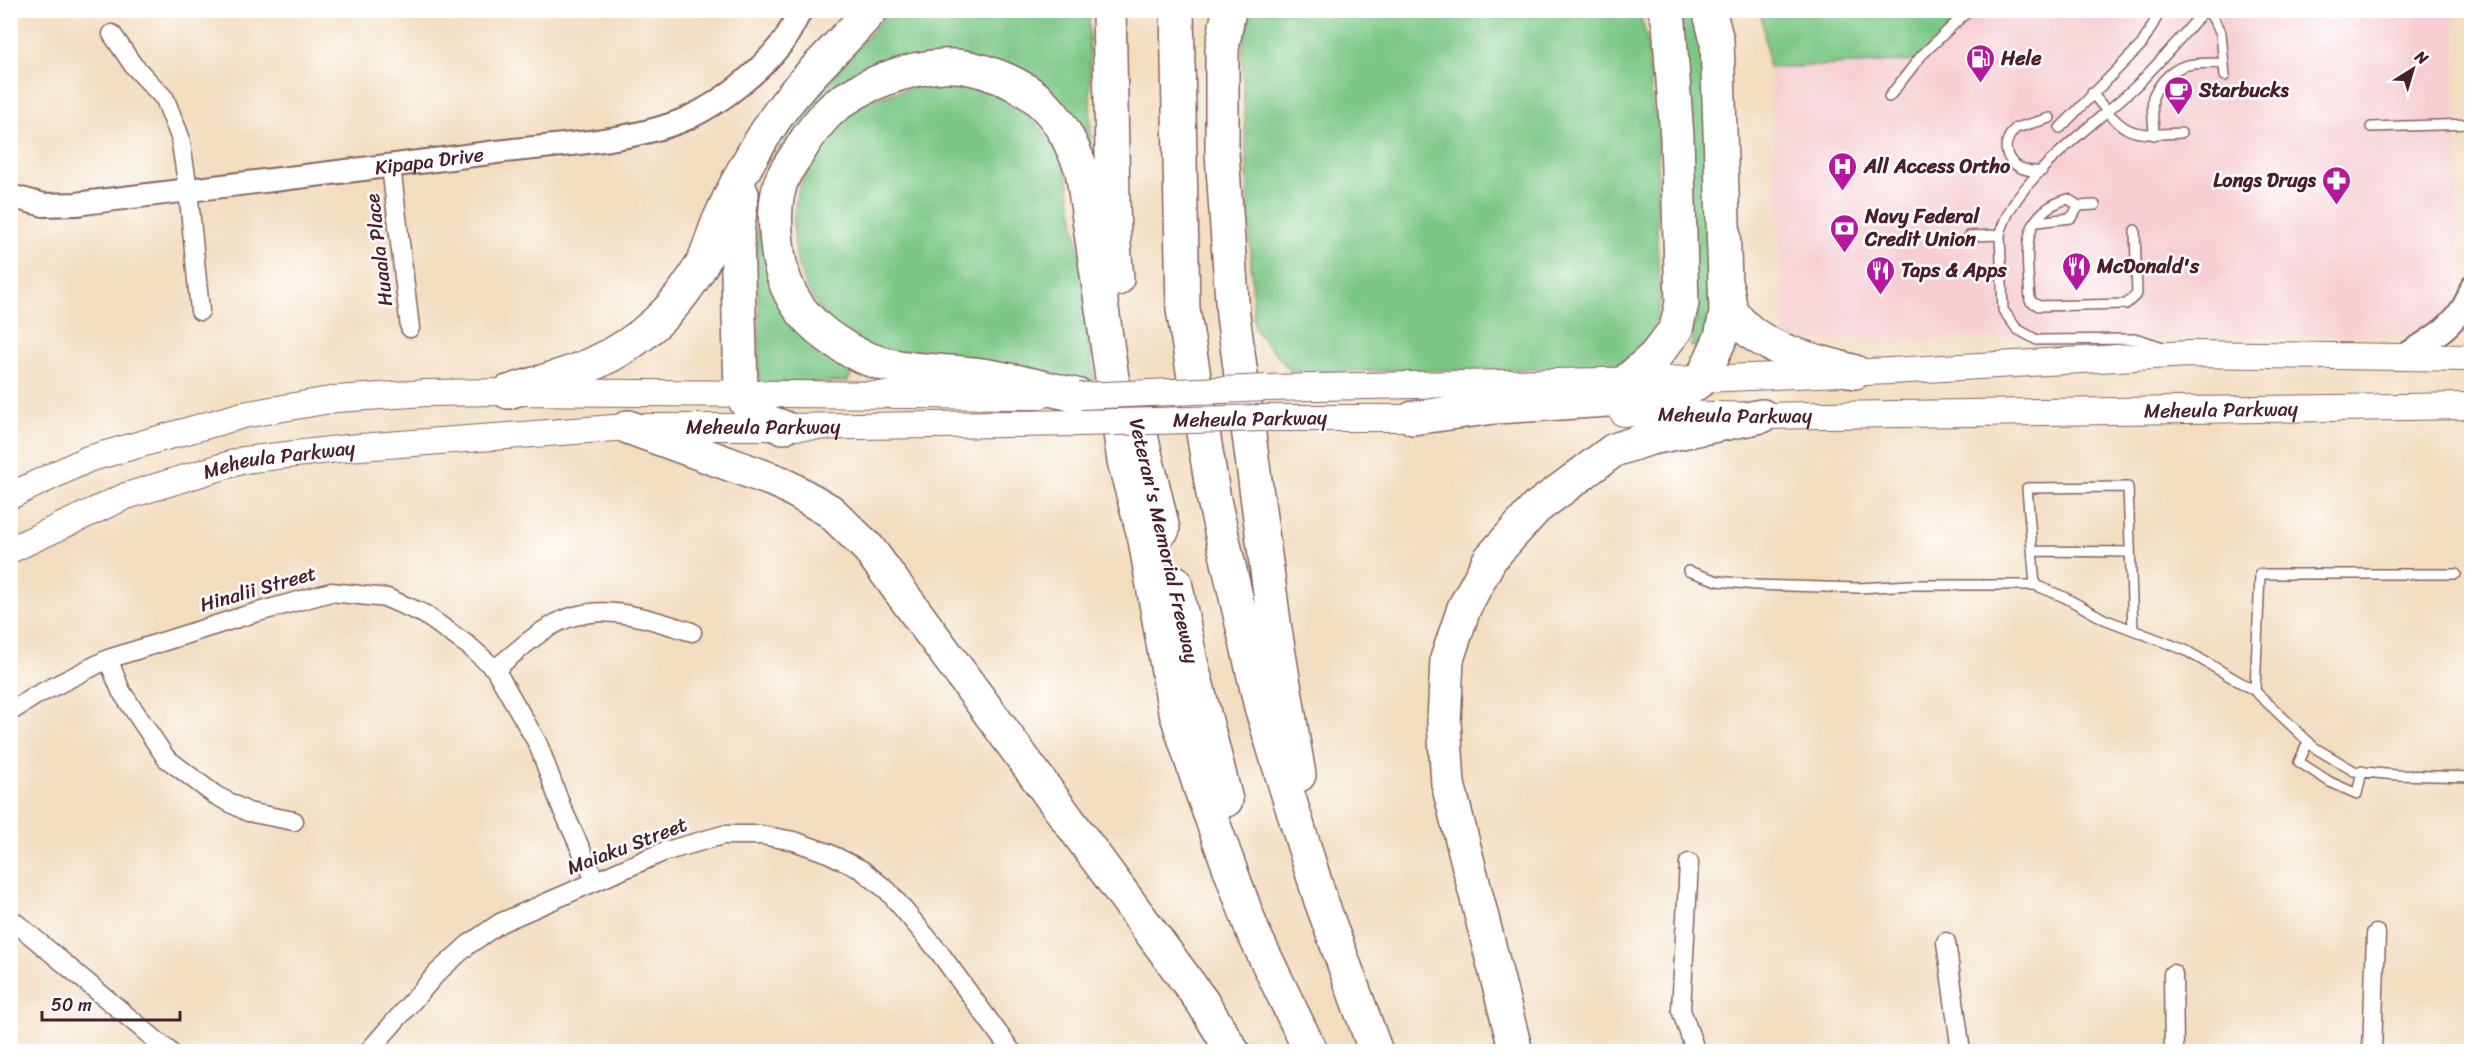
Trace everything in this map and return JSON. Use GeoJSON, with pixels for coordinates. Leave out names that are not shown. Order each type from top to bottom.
{"type":"FeatureCollection","features":[{"type":"Feature","properties":{"kind":"highway"},"geometry":{"type":"LineString","coordinates":[[508,392],[594,364],[636,340],[666,314],[686,290],[703,261],[721,215],[772,123],[795,90],[843,44],[871,10]]}},
{"type":"Feature","properties":{"kind":"highway","name":"Veteran's Memorial Freeway"},"geometry":{"type":"LineString","coordinates":[[1109,10],[1114,245],[1125,370],[1154,484],[1191,662],[1226,803],[1262,909],[1320,1052]]}},
{"type":"Feature","properties":{"kind":"highway"},"geometry":{"type":"LineString","coordinates":[[1177,10],[1183,309],[1214,500],[1261,707],[1320,898],[1376,1052]]}},
{"type":"Feature","properties":{"kind":"highway"},"geometry":{"type":"LineString","coordinates":[[1229,10],[1222,49],[1222,153],[1233,315],[1275,630],[1320,898]]}},
{"type":"Feature","properties":{"kind":"highway"},"geometry":{"type":"LineString","coordinates":[[1629,379],[1655,356],[1676,328],[1682,303],[1677,138],[1669,22],[1665,10]]}},
{"type":"Feature","properties":{"kind":"highway"},"geometry":{"type":"LineString","coordinates":[[1413,418],[1495,407],[1656,397],[1687,390],[1702,379],[1721,337],[1726,314],[1717,40],[1709,10]]}},
{"type":"Feature","properties":{"kind":"highway"},"geometry":{"type":"LineString","coordinates":[[1081,409],[983,375],[886,366],[851,351],[814,327],[791,297],[778,265],[775,224],[779,188],[814,128],[835,107],[870,86],[899,74],[944,66],[978,70],[1015,83],[1046,106],[1071,143],[1082,170],[1124,461],[1145,540],[1174,706],[1200,787],[1253,932],[1311,1052]]}},
{"type":"Feature","properties":{"kind":"highway"},"geometry":{"type":"LineString","coordinates":[[755,152],[743,189],[737,234],[741,393],[750,411],[763,421],[783,427]]}},
{"type":"Feature","properties":{"kind":"highway"},"geometry":{"type":"LineString","coordinates":[[1726,286],[1732,314],[1755,335],[1778,348],[1855,372]]}},
{"type":"Feature","properties":{"kind":"highway"},"geometry":{"type":"LineString","coordinates":[[1516,1052],[1448,784],[1444,722],[1447,659],[1464,608],[1490,559],[1536,508],[1614,450],[1651,438],[1762,416]]}},
{"type":"Feature","properties":{"kind":"highway"},"geometry":{"type":"LineString","coordinates":[[628,427],[781,483],[830,511],[869,549],[1203,1003],[1233,1052]]}},
{"type":"Feature","properties":{"kind":"main road","name":"Meheula Parkway"},"geometry":{"type":"LineString","coordinates":[[10,550],[126,496],[244,460],[347,448],[628,427],[783,427],[1081,409],[1268,388],[1702,379],[2188,354],[2472,358]]}},
{"type":"Feature","properties":{"kind":"main road","name":"Meheula Parkway"},"geometry":{"type":"LineString","coordinates":[[10,496],[88,459],[243,415],[336,399],[426,393],[741,393],[1264,418],[1413,418],[1630,413],[1762,416],[2472,406]]}},
{"type":"Feature","properties":{"kind":"street","name":"Kipapa Drive"},"geometry":{"type":"LineString","coordinates":[[10,196],[44,205],[76,204],[391,166],[653,130],[685,119],[712,106],[751,75],[783,41],[801,10]]}},
{"type":"Feature","properties":{"kind":"street"},"geometry":{"type":"LineString","coordinates":[[112,34],[133,65],[165,99],[180,137],[188,189],[200,311]]}},
{"type":"Feature","properties":{"kind":"street","name":"Huaala Place"},"geometry":{"type":"LineString","coordinates":[[391,166],[411,328]]}},
{"type":"Feature","properties":{"kind":"street"},"geometry":{"type":"LineString","coordinates":[[2402,357],[2444,331],[2467,304],[2472,288]]}},
{"type":"Feature","properties":{"kind":"street","name":"Hinalii Street"},"geometry":{"type":"LineString","coordinates":[[10,712],[35,696],[108,658],[254,612],[331,591],[387,598],[424,614],[470,646],[495,669],[538,744],[561,806],[595,880]]}},
{"type":"Feature","properties":{"kind":"street"},"geometry":{"type":"LineString","coordinates":[[495,669],[547,628],[582,614],[629,613],[692,632]]}},
{"type":"Feature","properties":{"kind":"street"},"geometry":{"type":"LineString","coordinates":[[108,658],[121,691],[143,727],[166,758],[215,795],[248,812],[294,821]]}},
{"type":"Feature","properties":{"kind":"street","name":"Maiaku Street"},"geometry":{"type":"LineString","coordinates":[[368,1052],[438,972],[468,945],[500,922],[663,852],[723,835],[761,835],[794,841],[828,853],[862,870],[888,891],[939,952],[1012,1052]]}},
{"type":"Feature","properties":{"kind":"street"},"geometry":{"type":"LineString","coordinates":[[1689,863],[1681,1010],[1696,1052]]}},
{"type":"Feature","properties":{"kind":"street"},"geometry":{"type":"LineString","coordinates":[[10,918],[170,1052]]}},
{"type":"Feature","properties":{"kind":"street"},"geometry":{"type":"LineString","coordinates":[[2372,1052],[2376,934]]}},
{"type":"Feature","properties":{"kind":"street"},"geometry":{"type":"LineString","coordinates":[[1946,942],[1961,1052]]}},
{"type":"Feature","properties":{"kind":"street"},"geometry":{"type":"LineString","coordinates":[[2173,974],[2174,1052]]}},
{"type":"Feature","properties":{"kind":"lane"},"geometry":{"type":"LineString","coordinates":[[1889,97],[1921,56],[1969,10]]}},
{"type":"Feature","properties":{"kind":"lane"},"geometry":{"type":"LineString","coordinates":[[2060,128],[2142,44],[2161,10]]}},
{"type":"Feature","properties":{"kind":"lane"},"geometry":{"type":"LineString","coordinates":[[2188,354],[2138,339],[2037,340],[2017,329],[2003,310],[2000,235],[2006,218],[2021,192],[2138,83],[2206,10],[2221,33],[2225,76]]}},
{"type":"Feature","properties":{"kind":"lane"},"geometry":{"type":"LineString","coordinates":[[2154,135],[2155,91],[2170,72],[2178,67],[2192,64],[2222,63]]}},
{"type":"Feature","properties":{"kind":"lane"},"geometry":{"type":"LineString","coordinates":[[2092,93],[2121,127],[2133,133],[2154,135],[2181,133]]}},
{"type":"Feature","properties":{"kind":"lane"},"geometry":{"type":"LineString","coordinates":[[2042,171],[2029,172],[2014,165],[2007,151],[2007,142],[2016,128],[2050,118]]}},
{"type":"Feature","properties":{"kind":"lane"},"geometry":{"type":"LineString","coordinates":[[2371,127],[2472,124]]}},
{"type":"Feature","properties":{"kind":"lane"},"geometry":{"type":"LineString","coordinates":[[2095,205],[2079,206],[2068,199],[2054,203],[2042,211],[2030,230],[2027,240],[2030,301],[2039,306],[2126,304],[2138,294],[2135,230]]}},
{"type":"Feature","properties":{"kind":"lane"},"geometry":{"type":"LineString","coordinates":[[2037,222],[2071,218],[2079,206]]}},
{"type":"Feature","properties":{"kind":"lane"},"geometry":{"type":"LineString","coordinates":[[1969,236],[2000,235]]}},
{"type":"Feature","properties":{"kind":"lane"},"geometry":{"type":"LineString","coordinates":[[2035,585],[2027,488],[2128,487],[2133,630]]}},
{"type":"Feature","properties":{"kind":"lane"},"geometry":{"type":"LineString","coordinates":[[2032,551],[2130,552]]}},
{"type":"Feature","properties":{"kind":"lane"},"geometry":{"type":"LineString","coordinates":[[1688,571],[1718,581],[1756,585],[1859,588],[1911,585],[2035,585],[2064,597],[2104,619],[2185,650],[2255,692],[2315,748],[2354,771],[2472,777]]}},
{"type":"Feature","properties":{"kind":"lane"},"geometry":{"type":"LineString","coordinates":[[2255,692],[2260,574],[2456,574]]}},
{"type":"Feature","properties":{"kind":"lane"},"geometry":{"type":"LineString","coordinates":[[2308,742],[2299,762],[2330,782],[2357,794],[2362,771]]}},
{"type":"Feature","properties":{"kind":"shaded area"},"geometry":{"type":"Polygon","coordinates":[[[1973,11],[2455,11],[2459,302],[2423,334],[1785,340],[1769,68],[1922,61],[1973,11]]]}},
{"type":"Feature","properties":{"kind":"green space"},"geometry":{"type":"Polygon","coordinates":[[[889,11],[1089,11],[1091,165],[1028,78],[844,84],[762,234],[856,367],[847,382],[759,383],[757,238],[758,216],[768,171],[778,148],[793,124],[889,11]]]}},
{"type":"Feature","properties":{"kind":"green space"},"geometry":{"type":"Polygon","coordinates":[[[1252,11],[1639,11],[1647,39],[1653,110],[1658,120],[1657,243],[1661,302],[1649,339],[1635,354],[1623,362],[1609,366],[1567,369],[1292,372],[1254,329],[1242,54],[1244,35],[1252,11]]]}},
{"type":"Feature","properties":{"kind":"green space"},"geometry":{"type":"Polygon","coordinates":[[[1678,11],[1702,11],[1718,309],[1707,348],[1691,347],[1695,319],[1678,11]]]}},
{"type":"Feature","properties":{"kind":"green space"},"geometry":{"type":"Polygon","coordinates":[[[1761,11],[1973,11],[1922,61],[1769,68],[1761,11]]]}},
{"type":"Feature","properties":{"kind":"green space"},"geometry":{"type":"Polygon","coordinates":[[[924,83],[969,87],[1008,102],[1040,128],[1053,145],[1068,179],[1086,292],[1083,302],[1095,379],[906,364],[834,331],[808,291],[797,263],[793,222],[797,195],[810,160],[840,122],[869,101],[924,83]]]}},
{"type":"Feature","properties":{"kind":"place","name":"Hele"},"geometry":{"type":"Point","coordinates":[1980,84]}},
{"type":"Feature","properties":{"kind":"place","name":"Starbucks"},"geometry":{"type":"Point","coordinates":[2178,116]}},
{"type":"Feature","properties":{"kind":"place","name":"All Access Ortho"},"geometry":{"type":"Point","coordinates":[1843,192]}},
{"type":"Feature","properties":{"kind":"place","name":"Longs Drugs"},"geometry":{"type":"Point","coordinates":[2337,206]}},
{"type":"Feature","properties":{"kind":"place","name":"Navy Federal Credit Union"},"geometry":{"type":"Point","coordinates":[1844,254]}},
{"type":"Feature","properties":{"kind":"place","name":"McDonald's"},"geometry":{"type":"Point","coordinates":[2076,292]}},
{"type":"Feature","properties":{"kind":"place","name":"Taps & Apps"},"geometry":{"type":"Point","coordinates":[1880,296]}}]}
